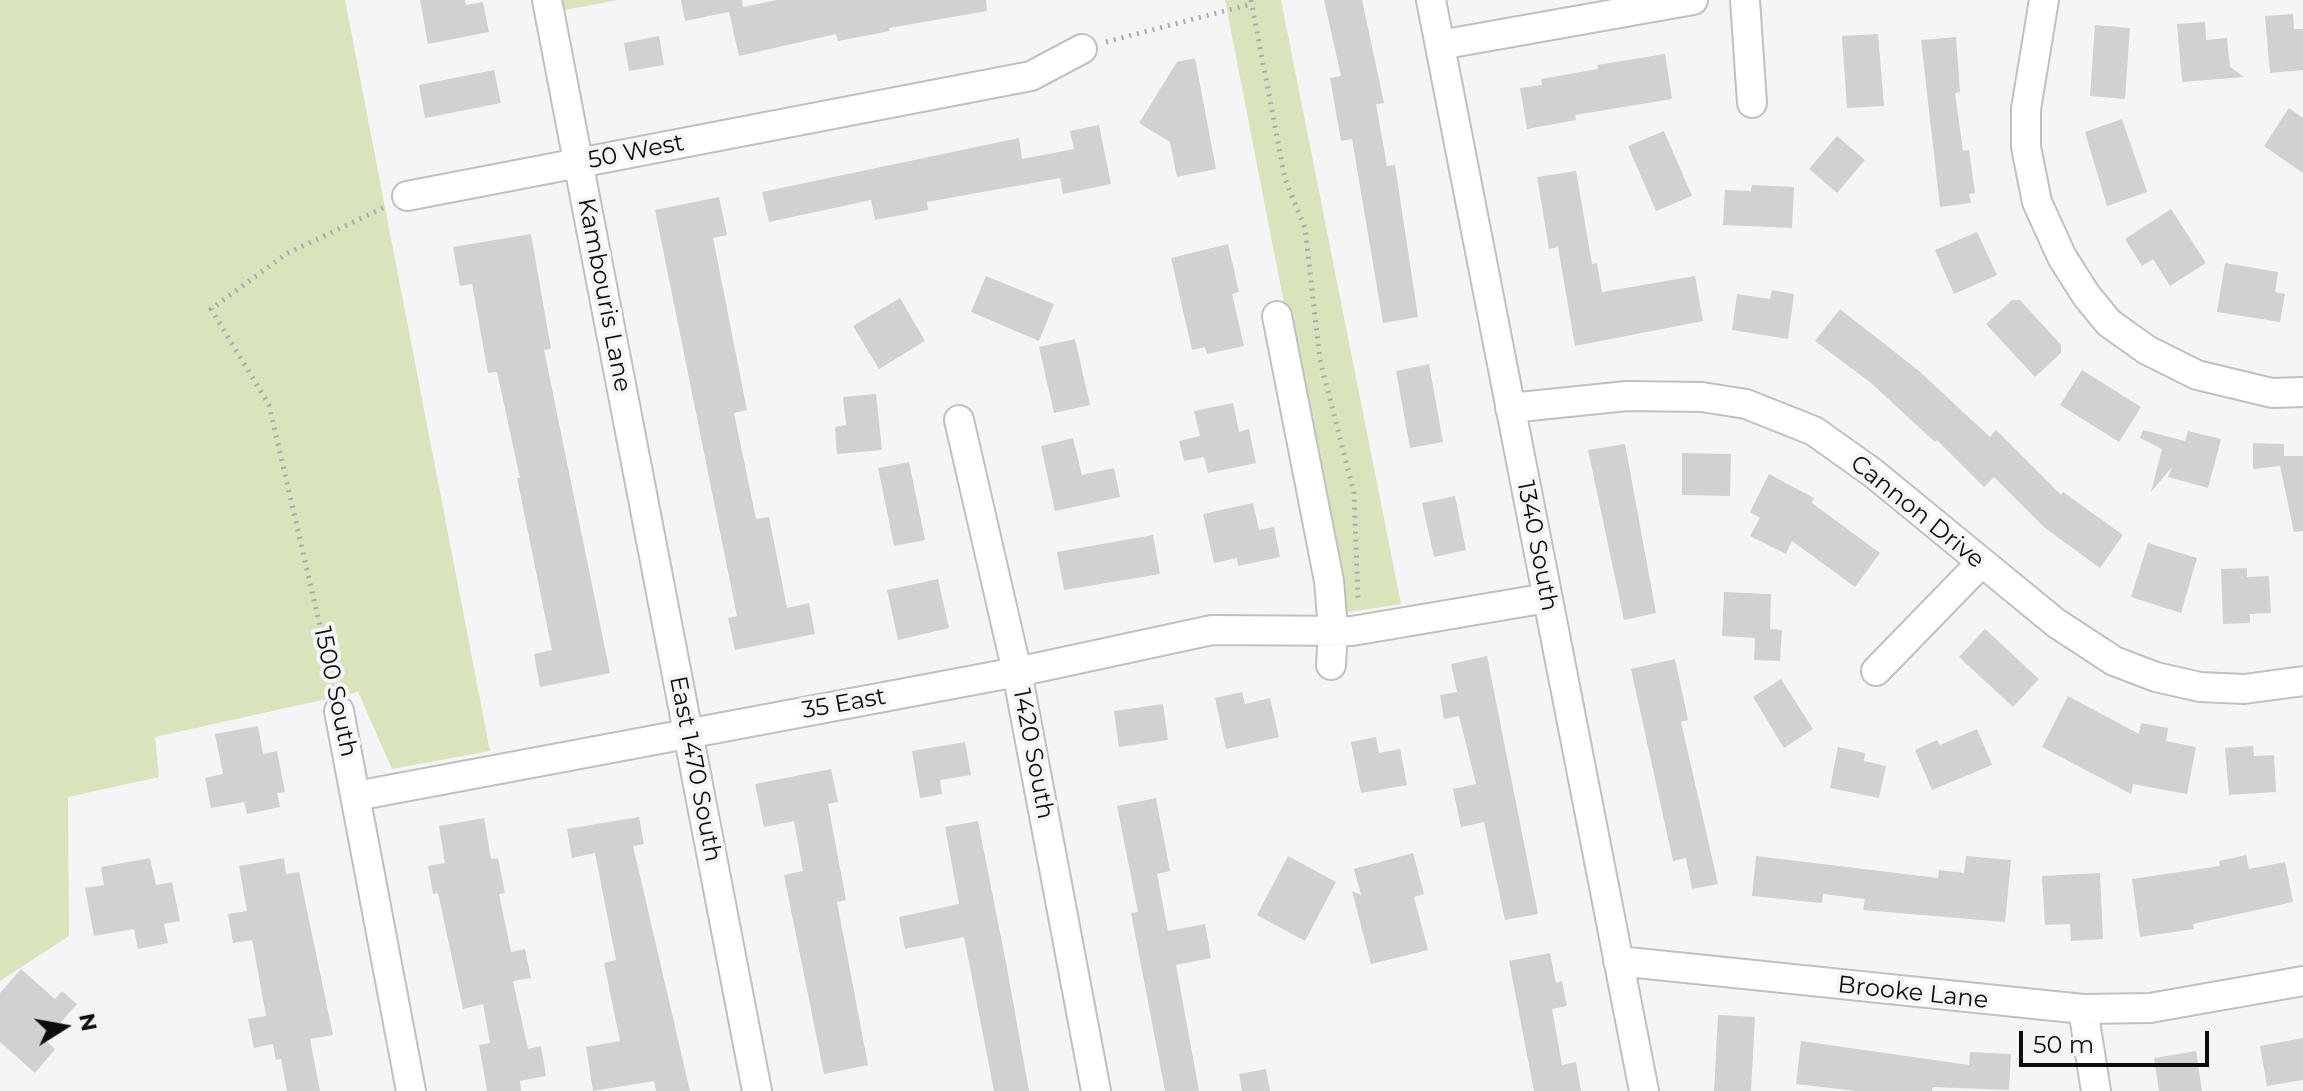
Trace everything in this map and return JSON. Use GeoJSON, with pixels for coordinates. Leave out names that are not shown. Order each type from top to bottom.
{"type":"FeatureCollection","features":[{"type":"Feature","properties":{"kind":"street","name":"Kambouris Lane"},"geometry":{"type":"LineString","coordinates":[[547,0],[634,448]]}},
{"type":"Feature","properties":{"kind":"street","name":"1340 South"},"geometry":{"type":"LineString","coordinates":[[1431,0],[1644,1091]]}},
{"type":"Feature","properties":{"kind":"street"},"geometry":{"type":"LineString","coordinates":[[1440,45],[1693,0]]}},
{"type":"Feature","properties":{"kind":"street"},"geometry":{"type":"LineString","coordinates":[[1745,0],[1752,103]]}},
{"type":"Feature","properties":{"kind":"street"},"geometry":{"type":"LineString","coordinates":[[2044,0],[2026,109],[2026,147],[2037,202],[2062,257],[2086,295],[2109,323],[2147,350],[2197,375],[2272,393],[2303,392]]}},
{"type":"Feature","properties":{"kind":"street","name":"50 West"},"geometry":{"type":"LineString","coordinates":[[407,196],[1031,76],[1082,49]]}},
{"type":"Feature","properties":{"kind":"street"},"geometry":{"type":"LineString","coordinates":[[1277,316],[1329,581],[1342,630],[1331,665]]}},
{"type":"Feature","properties":{"kind":"street","name":"Cannon Drive"},"geometry":{"type":"LineString","coordinates":[[1510,408],[1627,396],[1702,397],[1746,404],[1814,431],[1873,473],[2056,623],[2114,661],[2156,677],[2200,687],[2244,689],[2303,681]]}},
{"type":"Feature","properties":{"kind":"street","name":"1420 South"},"geometry":{"type":"LineString","coordinates":[[959,420],[1017,672],[1096,1091]]}},
{"type":"Feature","properties":{"kind":"street","name":"East 1470 South"},"geometry":{"type":"LineString","coordinates":[[634,448],[757,1091]]}},
{"type":"Feature","properties":{"kind":"street"},"geometry":{"type":"LineString","coordinates":[[1876,671],[1981,563]]}},
{"type":"Feature","properties":{"kind":"street","name":"35 East"},"geometry":{"type":"LineString","coordinates":[[356,796],[1017,672],[1212,630],[1342,630],[1547,598]]}},
{"type":"Feature","properties":{"kind":"street","name":"1500 South"},"geometry":{"type":"LineString","coordinates":[[339,711],[411,1091]]}},
{"type":"Feature","properties":{"kind":"street","name":"Brooke Lane"},"geometry":{"type":"LineString","coordinates":[[1618,961],[2083,1009],[2150,1008],[2303,981]]}},
{"type":"Feature","properties":{"kind":"street"},"geometry":{"type":"LineString","coordinates":[[2083,1009],[2096,1091]]}},
{"type":"Feature","properties":{"kind":"path"},"geometry":{"type":"LineString","coordinates":[[1082,49],[1251,2],[1285,179],[1305,228],[1320,360],[1354,493],[1359,593],[1342,630]]}},
{"type":"Feature","properties":{"kind":"path","name":"1500 South"},"geometry":{"type":"LineString","coordinates":[[339,711],[308,562],[269,405],[211,309],[286,254],[407,196]]}},
{"type":"Feature","properties":{"kind":"green space"},"geometry":{"type":"Polygon","coordinates":[[[0,0],[345,0],[490,751],[392,769],[358,692],[155,737],[159,777],[68,797],[69,936],[0,981],[0,0]]]}},
{"type":"Feature","properties":{"kind":"green space"},"geometry":{"type":"Polygon","coordinates":[[[541,0],[618,0],[544,14],[541,0]]]}},
{"type":"Feature","properties":{"kind":"green space"},"geometry":{"type":"Polygon","coordinates":[[[1225,0],[1281,0],[1401,604],[1344,613],[1225,0]]]}},
{"type":"Feature","properties":{"kind":"building"},"geometry":{"type":"Polygon","coordinates":[[[420,0],[465,0],[466,5],[483,2],[489,32],[428,44],[420,0]]]}},
{"type":"Feature","properties":{"kind":"building"},"geometry":{"type":"Polygon","coordinates":[[[681,0],[742,0],[743,7],[777,0],[986,0],[987,11],[889,28],[890,31],[838,41],[836,34],[739,56],[729,12],[685,21],[681,0]]]}},
{"type":"Feature","properties":{"kind":"building"},"geometry":{"type":"Polygon","coordinates":[[[1324,0],[1362,0],[1384,103],[1376,104],[1387,166],[1395,165],[1418,317],[1383,323],[1352,139],[1341,141],[1330,78],[1341,76],[1324,0]]]}},
{"type":"Feature","properties":{"kind":"building"},"geometry":{"type":"Polygon","coordinates":[[[2293,14],[2294,29],[2303,29],[2303,70],[2270,73],[2265,16],[2293,14]]]}},
{"type":"Feature","properties":{"kind":"building"},"geometry":{"type":"Polygon","coordinates":[[[2205,22],[2206,40],[2227,38],[2230,67],[2244,77],[2182,82],[2177,24],[2205,22]]]}},
{"type":"Feature","properties":{"kind":"building"},"geometry":{"type":"Polygon","coordinates":[[[2095,25],[2130,28],[2125,99],[2090,96],[2095,25]]]}},
{"type":"Feature","properties":{"kind":"building"},"geometry":{"type":"Polygon","coordinates":[[[1878,34],[1884,106],[1847,108],[1842,36],[1878,34]]]}},
{"type":"Feature","properties":{"kind":"building"},"geometry":{"type":"Polygon","coordinates":[[[659,36],[664,65],[629,71],[624,43],[659,36]]]}},
{"type":"Feature","properties":{"kind":"building"},"geometry":{"type":"Polygon","coordinates":[[[1956,37],[1960,92],[1955,93],[1963,151],[1969,150],[1975,193],[1969,194],[1971,203],[1940,207],[1921,40],[1956,37]]]}},
{"type":"Feature","properties":{"kind":"building"},"geometry":{"type":"Polygon","coordinates":[[[1665,54],[1672,99],[1575,115],[1576,120],[1527,129],[1520,88],[1542,85],[1541,79],[1598,69],[1597,65],[1665,54]]]}},
{"type":"Feature","properties":{"kind":"building"},"geometry":{"type":"Polygon","coordinates":[[[1195,58],[1216,169],[1177,177],[1170,142],[1139,123],[1177,62],[1195,58]]]}},
{"type":"Feature","properties":{"kind":"building"},"geometry":{"type":"Polygon","coordinates":[[[494,70],[501,103],[425,118],[419,85],[494,70]]]}},
{"type":"Feature","properties":{"kind":"building"},"geometry":{"type":"Polygon","coordinates":[[[2289,108],[2303,118],[2303,173],[2264,146],[2289,108]]]}},
{"type":"Feature","properties":{"kind":"building"},"geometry":{"type":"Polygon","coordinates":[[[2122,119],[2147,192],[2107,206],[2085,132],[2122,119]]]}},
{"type":"Feature","properties":{"kind":"building"},"geometry":{"type":"Polygon","coordinates":[[[1099,125],[1111,184],[1063,194],[1060,178],[927,202],[928,210],[875,220],[871,200],[769,222],[762,192],[1019,138],[1022,159],[1074,149],[1070,131],[1099,125]]]}},
{"type":"Feature","properties":{"kind":"building"},"geometry":{"type":"Polygon","coordinates":[[[1664,131],[1692,196],[1656,211],[1628,146],[1664,131]]]}},
{"type":"Feature","properties":{"kind":"building"},"geometry":{"type":"Polygon","coordinates":[[[1837,136],[1865,160],[1837,193],[1809,169],[1837,136]]]}},
{"type":"Feature","properties":{"kind":"building"},"geometry":{"type":"Polygon","coordinates":[[[1576,171],[1592,264],[1597,263],[1602,292],[1695,276],[1703,321],[1575,346],[1558,247],[1549,249],[1537,177],[1576,171]]]}},
{"type":"Feature","properties":{"kind":"building"},"geometry":{"type":"Polygon","coordinates":[[[1752,185],[1794,187],[1792,228],[1723,225],[1725,190],[1751,191],[1752,185]]]}},
{"type":"Feature","properties":{"kind":"building"},"geometry":{"type":"Polygon","coordinates":[[[719,197],[727,235],[713,238],[747,410],[734,413],[756,519],[769,517],[787,608],[809,603],[815,634],[735,650],[728,618],[737,616],[655,210],[719,197]]]}},
{"type":"Feature","properties":{"kind":"building"},"geometry":{"type":"Polygon","coordinates":[[[2171,209],[2206,263],[2170,286],[2153,259],[2142,266],[2125,239],[2171,209]]]}},
{"type":"Feature","properties":{"kind":"building"},"geometry":{"type":"Polygon","coordinates":[[[1977,232],[1997,275],[1954,294],[1935,250],[1977,232]]]}},
{"type":"Feature","properties":{"kind":"building"},"geometry":{"type":"Polygon","coordinates":[[[531,234],[551,349],[544,350],[610,673],[540,687],[534,654],[552,650],[517,478],[520,478],[497,372],[488,373],[472,284],[460,286],[453,247],[531,234]]]}},
{"type":"Feature","properties":{"kind":"building"},"geometry":{"type":"Polygon","coordinates":[[[1228,244],[1239,292],[1232,294],[1244,346],[1207,354],[1205,347],[1192,350],[1171,258],[1228,244]]]}},
{"type":"Feature","properties":{"kind":"building"},"geometry":{"type":"Polygon","coordinates":[[[2225,263],[2278,272],[2275,292],[2285,294],[2280,322],[2217,312],[2225,263]]]}},
{"type":"Feature","properties":{"kind":"building"},"geometry":{"type":"Polygon","coordinates":[[[986,276],[1054,304],[1039,341],[971,312],[986,276]]]}},
{"type":"Feature","properties":{"kind":"building"},"geometry":{"type":"Polygon","coordinates":[[[1772,290],[1794,294],[1788,339],[1732,330],[1737,294],[1770,299],[1772,290]]]}},
{"type":"Feature","properties":{"kind":"building"},"geometry":{"type":"Polygon","coordinates":[[[900,298],[925,341],[879,369],[853,326],[900,298]]]}},
{"type":"Feature","properties":{"kind":"building"},"geometry":{"type":"Polygon","coordinates":[[[2012,300],[2020,300],[2061,345],[2061,353],[2035,377],[1986,324],[2012,300]]]}},
{"type":"Feature","properties":{"kind":"building"},"geometry":{"type":"Polygon","coordinates":[[[1840,309],[1919,371],[1990,437],[1996,430],[2061,495],[2063,492],[2123,535],[2100,568],[2045,528],[1994,477],[1984,487],[1937,440],[1935,442],[1871,383],[1815,341],[1840,309]]]}},
{"type":"Feature","properties":{"kind":"building"},"geometry":{"type":"Polygon","coordinates":[[[1075,339],[1090,405],[1054,413],[1039,347],[1075,339]]]}},
{"type":"Feature","properties":{"kind":"building"},"geometry":{"type":"Polygon","coordinates":[[[1429,364],[1443,442],[1410,448],[1396,371],[1429,364]]]}},
{"type":"Feature","properties":{"kind":"building"},"geometry":{"type":"Polygon","coordinates":[[[2082,370],[2141,407],[2119,442],[2060,405],[2082,370]]]}},
{"type":"Feature","properties":{"kind":"building"},"geometry":{"type":"Polygon","coordinates":[[[876,394],[882,450],[837,454],[835,427],[846,425],[843,397],[876,394]]]}},
{"type":"Feature","properties":{"kind":"building"},"geometry":{"type":"Polygon","coordinates":[[[1233,403],[1239,432],[1249,429],[1256,463],[1208,473],[1204,457],[1184,461],[1179,441],[1200,436],[1194,411],[1233,403]]]}},
{"type":"Feature","properties":{"kind":"building"},"geometry":{"type":"Polygon","coordinates":[[[2143,430],[2185,441],[2188,431],[2221,439],[2208,488],[2168,477],[2172,467],[2151,492],[2162,449],[2140,438],[2143,430]]]}},
{"type":"Feature","properties":{"kind":"building"},"geometry":{"type":"Polygon","coordinates":[[[1073,438],[1082,475],[1114,468],[1120,497],[1055,511],[1041,446],[1073,438]]]}},
{"type":"Feature","properties":{"kind":"building"},"geometry":{"type":"Polygon","coordinates":[[[2253,443],[2284,444],[2284,456],[2303,456],[2303,531],[2294,532],[2280,466],[2253,469],[2253,443]]]}},
{"type":"Feature","properties":{"kind":"building"},"geometry":{"type":"Polygon","coordinates":[[[1625,444],[1656,613],[1624,620],[1588,450],[1625,444]]]}},
{"type":"Feature","properties":{"kind":"building"},"geometry":{"type":"Polygon","coordinates":[[[1682,453],[1731,454],[1730,496],[1682,495],[1682,453]]]}},
{"type":"Feature","properties":{"kind":"building"},"geometry":{"type":"Polygon","coordinates":[[[909,462],[925,540],[894,546],[878,468],[909,462]]]}},
{"type":"Feature","properties":{"kind":"building"},"geometry":{"type":"Polygon","coordinates":[[[1769,474],[1814,498],[1812,503],[1880,553],[1855,587],[1792,541],[1786,554],[1750,536],[1760,518],[1750,512],[1769,474]]]}},
{"type":"Feature","properties":{"kind":"building"},"geometry":{"type":"Polygon","coordinates":[[[1455,496],[1466,550],[1434,557],[1422,503],[1455,496]]]}},
{"type":"Feature","properties":{"kind":"building"},"geometry":{"type":"Polygon","coordinates":[[[1253,503],[1259,530],[1274,527],[1280,557],[1238,566],[1237,558],[1214,563],[1203,514],[1253,503]]]}},
{"type":"Feature","properties":{"kind":"building"},"geometry":{"type":"Polygon","coordinates":[[[1153,535],[1160,574],[1064,590],[1057,552],[1153,535]]]}},
{"type":"Feature","properties":{"kind":"building"},"geometry":{"type":"Polygon","coordinates":[[[2148,543],[2197,558],[2181,613],[2131,597],[2148,543]]]}},
{"type":"Feature","properties":{"kind":"building"},"geometry":{"type":"Polygon","coordinates":[[[2247,568],[2247,577],[2269,576],[2271,613],[2250,614],[2250,623],[2223,624],[2221,569],[2247,568]]]}},
{"type":"Feature","properties":{"kind":"building"},"geometry":{"type":"Polygon","coordinates":[[[938,579],[949,628],[898,640],[887,590],[938,579]]]}},
{"type":"Feature","properties":{"kind":"building"},"geometry":{"type":"Polygon","coordinates":[[[1724,592],[1771,594],[1770,629],[1782,630],[1780,661],[1754,660],[1755,638],[1722,636],[1724,592]]]}},
{"type":"Feature","properties":{"kind":"building"},"geometry":{"type":"Polygon","coordinates":[[[1985,629],[2039,679],[2013,707],[1959,657],[1985,629]]]}},
{"type":"Feature","properties":{"kind":"building"},"geometry":{"type":"Polygon","coordinates":[[[1487,656],[1538,914],[1505,920],[1484,822],[1461,827],[1453,789],[1476,784],[1459,716],[1444,719],[1440,695],[1457,692],[1451,664],[1487,656]]]}},
{"type":"Feature","properties":{"kind":"building"},"geometry":{"type":"Polygon","coordinates":[[[1675,659],[1688,720],[1681,722],[1718,884],[1692,889],[1686,858],[1673,861],[1631,669],[1675,659]]]}},
{"type":"Feature","properties":{"kind":"building"},"geometry":{"type":"Polygon","coordinates":[[[1781,679],[1813,729],[1784,748],[1753,697],[1781,679]]]}},
{"type":"Feature","properties":{"kind":"building"},"geometry":{"type":"Polygon","coordinates":[[[1242,692],[1245,704],[1270,698],[1279,737],[1226,749],[1215,698],[1242,692]]]}},
{"type":"Feature","properties":{"kind":"building"},"geometry":{"type":"Polygon","coordinates":[[[2068,696],[2139,734],[2141,723],[2168,728],[2166,741],[2196,747],[2187,794],[2133,784],[2131,794],[2042,747],[2068,696]]]}},
{"type":"Feature","properties":{"kind":"building"},"geometry":{"type":"Polygon","coordinates":[[[1163,704],[1168,740],[1119,747],[1114,711],[1163,704]]]}},
{"type":"Feature","properties":{"kind":"building"},"geometry":{"type":"Polygon","coordinates":[[[258,726],[263,754],[277,751],[285,792],[277,793],[280,807],[247,814],[244,802],[211,808],[205,778],[223,774],[215,734],[258,726]]]}},
{"type":"Feature","properties":{"kind":"building"},"geometry":{"type":"Polygon","coordinates":[[[1977,729],[1992,765],[1932,790],[1915,750],[1937,740],[1940,745],[1977,729]]]}},
{"type":"Feature","properties":{"kind":"building"},"geometry":{"type":"Polygon","coordinates":[[[1376,737],[1379,753],[1400,749],[1407,785],[1361,793],[1351,742],[1376,737]]]}},
{"type":"Feature","properties":{"kind":"building"},"geometry":{"type":"Polygon","coordinates":[[[965,742],[971,775],[940,780],[942,794],[920,798],[912,751],[965,742]]]}},
{"type":"Feature","properties":{"kind":"building"},"geometry":{"type":"Polygon","coordinates":[[[2253,746],[2254,756],[2274,755],[2276,792],[2229,795],[2225,748],[2253,746]]]}},
{"type":"Feature","properties":{"kind":"building"},"geometry":{"type":"Polygon","coordinates":[[[1838,747],[1865,753],[1864,761],[1886,766],[1879,798],[1830,788],[1838,747]]]}},
{"type":"Feature","properties":{"kind":"building"},"geometry":{"type":"Polygon","coordinates":[[[831,769],[838,802],[828,804],[846,900],[837,902],[868,1065],[824,1074],[784,875],[803,871],[794,821],[764,827],[755,784],[831,769]]]}},
{"type":"Feature","properties":{"kind":"building"},"geometry":{"type":"Polygon","coordinates":[[[1156,798],[1170,871],[1157,874],[1168,931],[1205,924],[1211,958],[1176,965],[1199,1091],[1165,1091],[1131,913],[1138,912],[1117,806],[1156,798]]]}},
{"type":"Feature","properties":{"kind":"building"},"geometry":{"type":"Polygon","coordinates":[[[639,817],[644,844],[633,846],[690,1091],[656,1091],[654,1081],[593,1091],[586,1047],[620,1041],[604,963],[616,960],[595,853],[572,858],[567,829],[639,817]]]}},
{"type":"Feature","properties":{"kind":"building"},"geometry":{"type":"Polygon","coordinates":[[[484,818],[491,859],[498,858],[505,893],[499,894],[511,952],[525,949],[531,978],[513,981],[528,1049],[541,1046],[546,1076],[520,1081],[521,1091],[487,1091],[479,1045],[490,1043],[483,1004],[463,1009],[438,893],[433,894],[428,866],[445,863],[439,826],[484,818]]]}},
{"type":"Feature","properties":{"kind":"building"},"geometry":{"type":"Polygon","coordinates":[[[978,821],[1029,1091],[994,1091],[964,937],[905,949],[899,917],[959,904],[945,827],[978,821]]]}},
{"type":"Feature","properties":{"kind":"building"},"geometry":{"type":"Polygon","coordinates":[[[1413,853],[1424,894],[1414,897],[1428,950],[1371,964],[1352,891],[1361,895],[1354,869],[1413,853]]]}},
{"type":"Feature","properties":{"kind":"building"},"geometry":{"type":"Polygon","coordinates":[[[2246,855],[2249,869],[2285,862],[2293,902],[2193,924],[2194,929],[2140,937],[2132,879],[2220,866],[2219,861],[2246,855]]]}},
{"type":"Feature","properties":{"kind":"building"},"geometry":{"type":"Polygon","coordinates":[[[1288,856],[1336,882],[1305,941],[1257,915],[1288,856]]]}},
{"type":"Feature","properties":{"kind":"building"},"geometry":{"type":"Polygon","coordinates":[[[1756,856],[1938,878],[1939,870],[1964,873],[1966,856],[2011,860],[2005,922],[1863,910],[1865,899],[1823,894],[1822,903],[1752,896],[1756,856]]]}},
{"type":"Feature","properties":{"kind":"building"},"geometry":{"type":"Polygon","coordinates":[[[150,858],[156,885],[172,882],[180,921],[164,924],[168,943],[138,949],[134,929],[94,936],[85,888],[104,885],[101,867],[150,858]]]}},
{"type":"Feature","properties":{"kind":"building"},"geometry":{"type":"Polygon","coordinates":[[[284,858],[286,874],[299,872],[333,1035],[310,1039],[320,1091],[287,1091],[281,1059],[276,1060],[273,1044],[254,1048],[248,1019],[266,1016],[255,955],[252,940],[233,943],[228,914],[247,911],[239,866],[284,858]]]}},
{"type":"Feature","properties":{"kind":"building"},"geometry":{"type":"Polygon","coordinates":[[[2100,873],[2103,939],[2071,941],[2070,924],[2045,925],[2042,876],[2100,873]]]}},
{"type":"Feature","properties":{"kind":"building"},"geometry":{"type":"Polygon","coordinates":[[[1550,953],[1556,983],[1562,981],[1567,1006],[1552,1009],[1562,1065],[1576,1062],[1581,1091],[1534,1091],[1509,961],[1550,953]]]}},
{"type":"Feature","properties":{"kind":"building"},"geometry":{"type":"Polygon","coordinates":[[[21,969],[55,999],[62,991],[77,1004],[45,1040],[55,1049],[35,1073],[0,1042],[0,993],[21,969]]]}},
{"type":"Feature","properties":{"kind":"building"},"geometry":{"type":"Polygon","coordinates":[[[1718,1015],[1755,1017],[1751,1091],[1714,1091],[1718,1015]]]}},
{"type":"Feature","properties":{"kind":"building"},"geometry":{"type":"Polygon","coordinates":[[[2303,1038],[2303,1080],[2267,1086],[2260,1046],[2303,1038]]]}},
{"type":"Feature","properties":{"kind":"building"},"geometry":{"type":"Polygon","coordinates":[[[1801,1041],[1969,1065],[1970,1052],[2011,1054],[2009,1090],[1933,1087],[1932,1091],[1856,1091],[1796,1084],[1801,1041]]]}},
{"type":"Feature","properties":{"kind":"building"},"geometry":{"type":"Polygon","coordinates":[[[2196,1051],[2202,1091],[2159,1091],[2154,1058],[2196,1051]]]}},
{"type":"Feature","properties":{"kind":"building"},"geometry":{"type":"Polygon","coordinates":[[[1266,1069],[1270,1091],[1242,1091],[1239,1074],[1266,1069]]]}}]}
